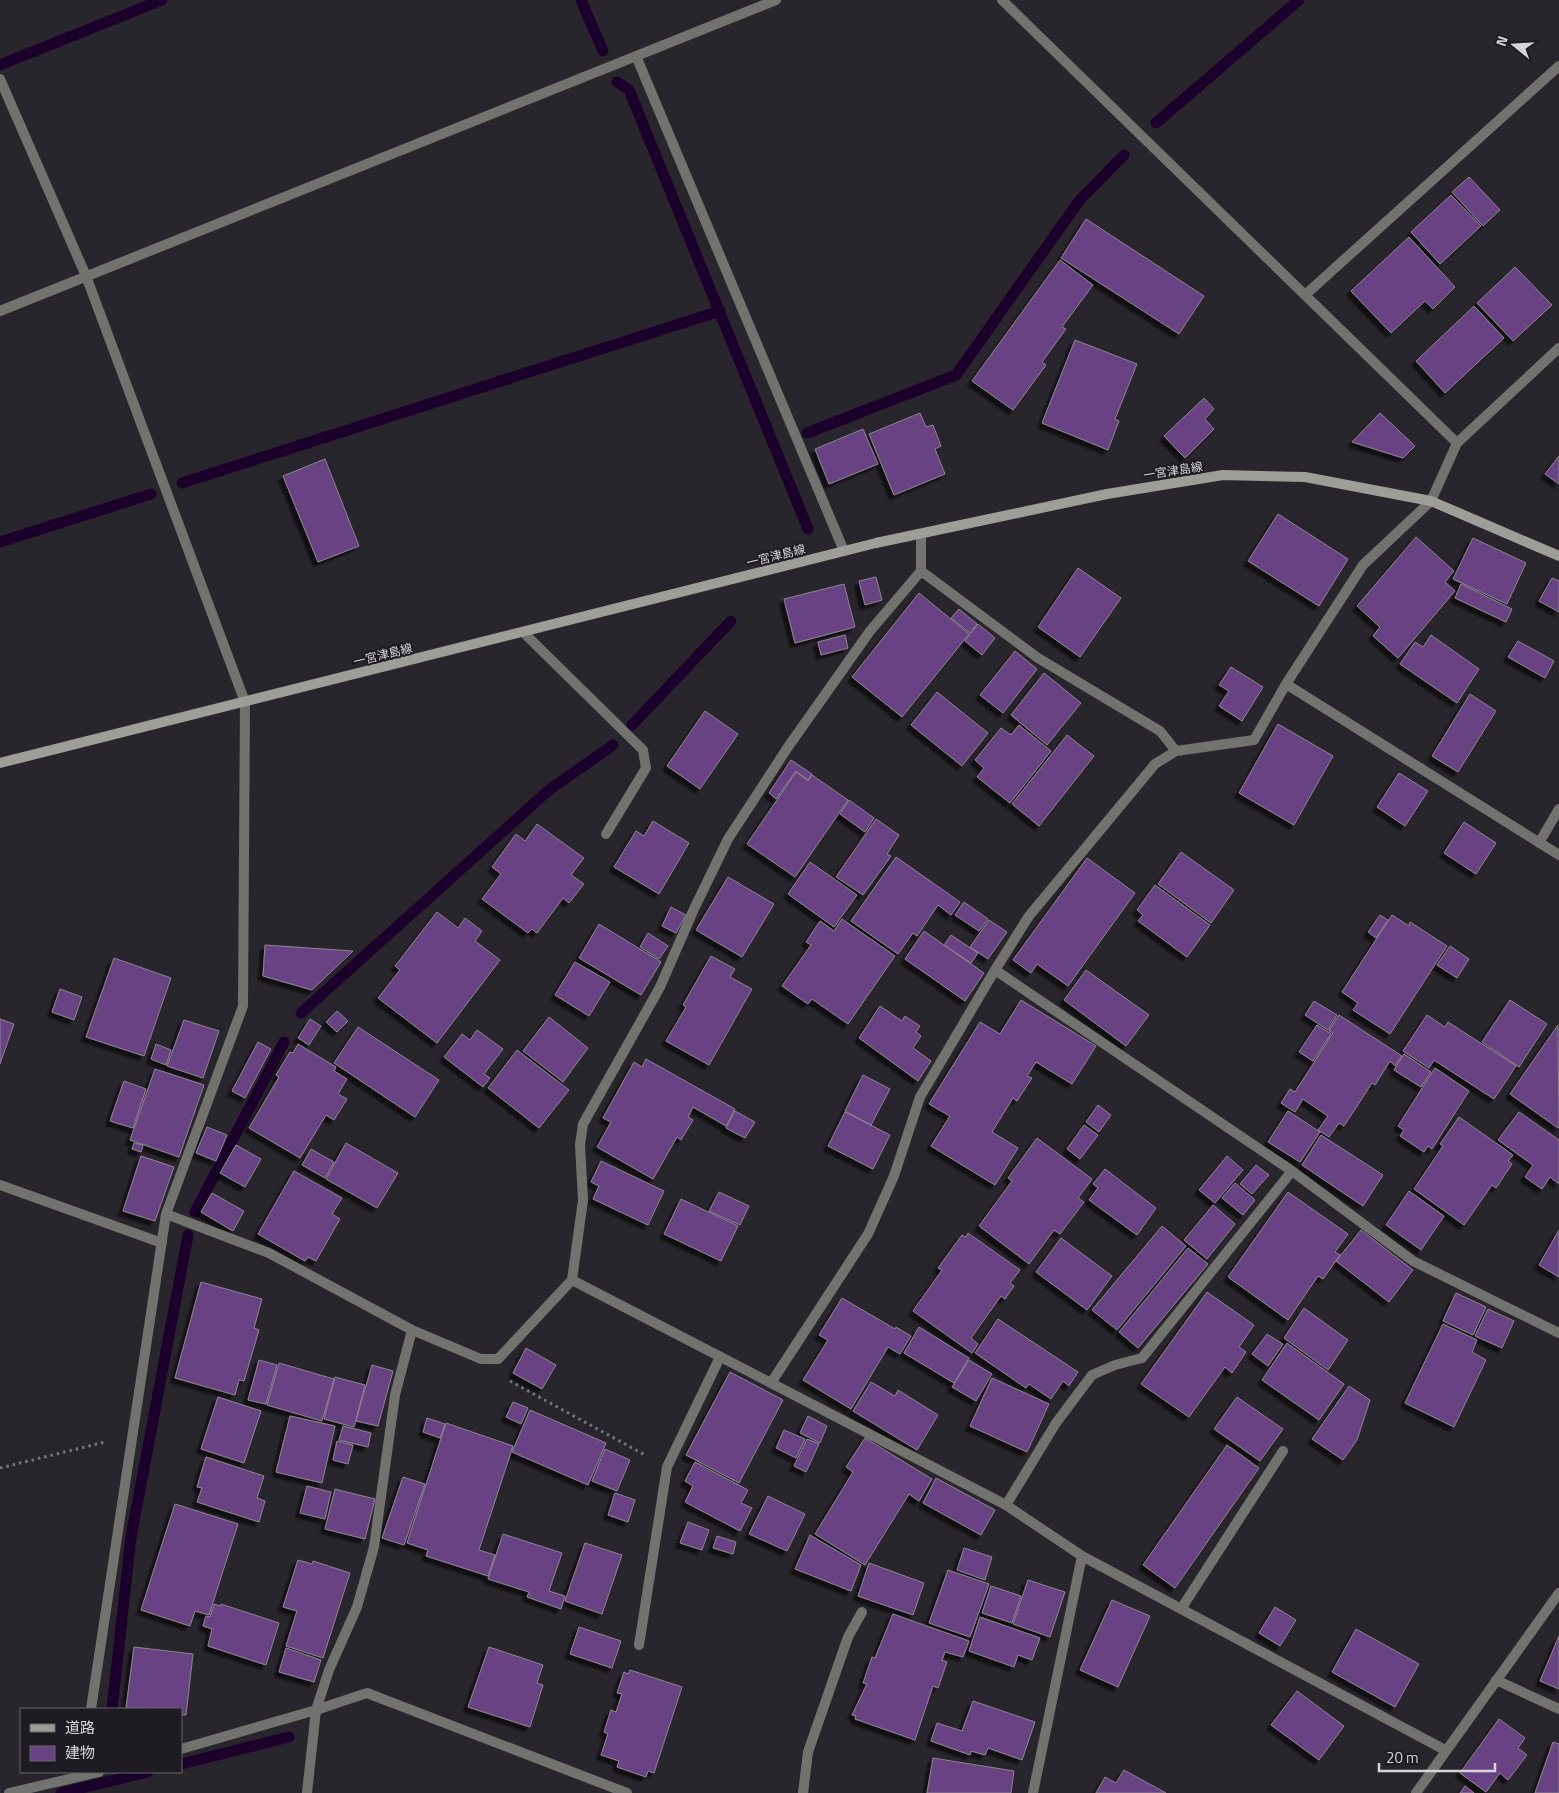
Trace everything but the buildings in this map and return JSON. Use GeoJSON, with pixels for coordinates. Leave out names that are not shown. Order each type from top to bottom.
{"type":"FeatureCollection","features":[{"type":"Feature","properties":{"kind":"main road","name":"一宮津島線"},"geometry":{"type":"LineString","coordinates":[[0,762],[844,552],[1107,494],[1223,475],[1305,477],[1431,501],[1559,556]]}},
{"type":"Feature","properties":{"kind":"street"},"geometry":{"type":"LineString","coordinates":[[0,311],[776,0]]}},
{"type":"Feature","properties":{"kind":"street"},"geometry":{"type":"LineString","coordinates":[[1002,0],[1457,443]]}},
{"type":"Feature","properties":{"kind":"street"},"geometry":{"type":"LineString","coordinates":[[636,56],[844,552]]}},
{"type":"Feature","properties":{"kind":"street"},"geometry":{"type":"LineString","coordinates":[[1305,295],[1559,66]]}},
{"type":"Feature","properties":{"kind":"street"},"geometry":{"type":"LineString","coordinates":[[0,78],[86,276],[245,702],[243,1006],[166,1214],[91,1708]]}},
{"type":"Feature","properties":{"kind":"street"},"geometry":{"type":"LineString","coordinates":[[771,1383],[868,1234],[894,1176],[920,1097],[994,970],[1029,916],[1155,764],[1176,751],[1254,740],[1286,684],[1362,565],[1431,501],[1457,443],[1559,348]]}},
{"type":"Feature","properties":{"kind":"street"},"geometry":{"type":"LineString","coordinates":[[166,1214],[269,1253],[412,1330],[480,1359],[498,1359],[572,1280],[583,1200],[580,1144],[583,1124],[660,986],[728,839],[788,747],[870,631],[921,571],[921,534]]}},
{"type":"Feature","properties":{"kind":"street"},"geometry":{"type":"LineString","coordinates":[[921,571],[1038,658],[1160,731],[1176,751]]}},
{"type":"Feature","properties":{"kind":"street"},"geometry":{"type":"LineString","coordinates":[[524,633],[643,750],[646,768],[606,834]]}},
{"type":"Feature","properties":{"kind":"street"},"geometry":{"type":"LineString","coordinates":[[1286,684],[1559,855]]}},
{"type":"Feature","properties":{"kind":"street"},"geometry":{"type":"LineString","coordinates":[[1539,843],[1559,809]]}},
{"type":"Feature","properties":{"kind":"street"},"geometry":{"type":"LineString","coordinates":[[994,970],[1292,1171],[1413,1261],[1559,1333]]}},
{"type":"Feature","properties":{"kind":"street"},"geometry":{"type":"LineString","coordinates":[[1006,1505],[1056,1423],[1092,1375],[1115,1365],[1142,1358],[1292,1171]]}},
{"type":"Feature","properties":{"kind":"street"},"geometry":{"type":"LineString","coordinates":[[0,1185],[162,1243]]}},
{"type":"Feature","properties":{"kind":"street"},"geometry":{"type":"LineString","coordinates":[[572,1280],[1006,1505],[1082,1556],[1445,1750]]}},
{"type":"Feature","properties":{"kind":"street"},"geometry":{"type":"LineString","coordinates":[[307,1793],[316,1710],[329,1670],[357,1608],[374,1547],[395,1395],[412,1330]]}},
{"type":"Feature","properties":{"kind":"street"},"geometry":{"type":"LineString","coordinates":[[639,1645],[667,1467],[720,1357]]}},
{"type":"Feature","properties":{"kind":"street"},"geometry":{"type":"LineString","coordinates":[[1180,1609],[1283,1451]]}},
{"type":"Feature","properties":{"kind":"street"},"geometry":{"type":"LineString","coordinates":[[1033,1793],[1082,1556]]}},
{"type":"Feature","properties":{"kind":"street"},"geometry":{"type":"LineString","coordinates":[[1416,1793],[1559,1593]]}},
{"type":"Feature","properties":{"kind":"street"},"geometry":{"type":"LineString","coordinates":[[803,1793],[808,1752],[848,1637],[862,1612]]}},
{"type":"Feature","properties":{"kind":"street"},"geometry":{"type":"LineString","coordinates":[[1496,1680],[1559,1709]]}},
{"type":"Feature","properties":{"kind":"street"},"geometry":{"type":"LineString","coordinates":[[182,1748],[316,1710],[367,1693],[627,1793]]}},
{"type":"Feature","properties":{"kind":"street"},"geometry":{"type":"LineString","coordinates":[[9,1793],[81,1774]]}},
{"type":"Feature","properties":{"kind":"path"},"geometry":{"type":"LineString","coordinates":[[480,1359],[496,1373],[667,1467]]}},
{"type":"Feature","properties":{"kind":"path"},"geometry":{"type":"LineString","coordinates":[[0,1468],[132,1436]]}},
{"type":"Feature","properties":{"kind":"waterway"},"geometry":{"type":"LineString","coordinates":[[0,65],[162,0]]}},
{"type":"Feature","properties":{"kind":"waterway"},"geometry":{"type":"LineString","coordinates":[[581,0],[603,51]]}},
{"type":"Feature","properties":{"kind":"waterway"},"geometry":{"type":"LineString","coordinates":[[1156,123],[1299,0]]}},
{"type":"Feature","properties":{"kind":"waterway"},"geometry":{"type":"LineString","coordinates":[[617,82],[629,90],[808,529]]}},
{"type":"Feature","properties":{"kind":"waterway"},"geometry":{"type":"LineString","coordinates":[[807,433],[956,375],[1080,200],[1124,155]]}},
{"type":"Feature","properties":{"kind":"waterway"},"geometry":{"type":"LineString","coordinates":[[182,483],[720,311]]}},
{"type":"Feature","properties":{"kind":"waterway"},"geometry":{"type":"LineString","coordinates":[[0,542],[151,494]]}},
{"type":"Feature","properties":{"kind":"waterway"},"geometry":{"type":"LineString","coordinates":[[632,725],[731,621]]}},
{"type":"Feature","properties":{"kind":"waterway"},"geometry":{"type":"LineString","coordinates":[[301,1013],[549,790],[613,745]]}},
{"type":"Feature","properties":{"kind":"waterway"},"geometry":{"type":"LineString","coordinates":[[195,1212],[284,1042]]}},
{"type":"Feature","properties":{"kind":"waterway"},"geometry":{"type":"LineString","coordinates":[[112,1708],[131,1537],[188,1235]]}},
{"type":"Feature","properties":{"kind":"waterway"},"geometry":{"type":"LineString","coordinates":[[182,1764],[289,1737]]}},
{"type":"Feature","properties":{"kind":"waterway"},"geometry":{"type":"LineString","coordinates":[[61,1793],[144,1773]]}}]}
